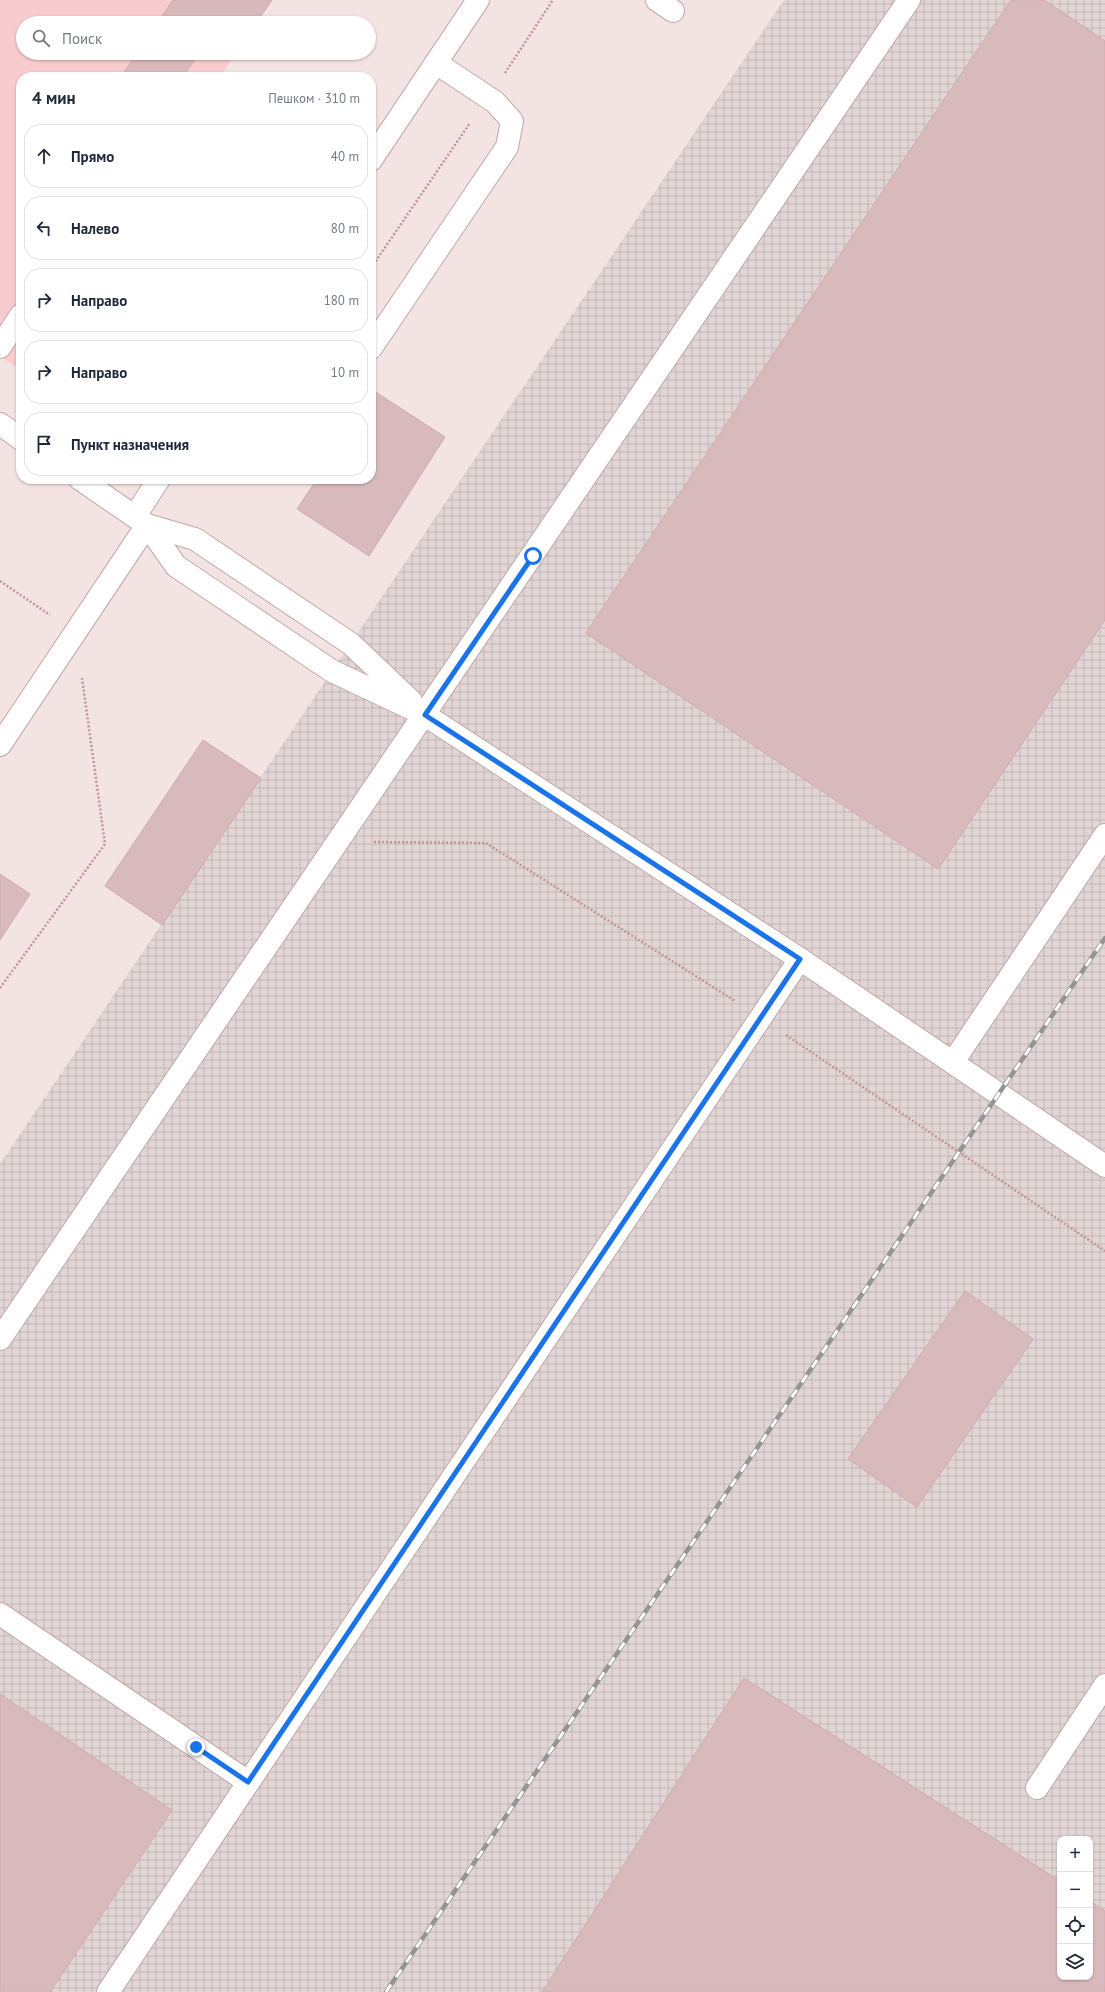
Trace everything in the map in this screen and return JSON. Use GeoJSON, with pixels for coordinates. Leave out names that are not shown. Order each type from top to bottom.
{"type":"FeatureCollection","features":[{"type":"Feature","properties":{"kind":"lane"},"geometry":{"type":"LineString","coordinates":[[376,153],[478,0]]}},
{"type":"Feature","properties":{"kind":"lane"},"geometry":{"type":"LineString","coordinates":[[0,1339],[909,0]]}},
{"type":"Feature","properties":{"kind":"lane"},"geometry":{"type":"LineString","coordinates":[[376,341],[507,147],[512,121],[495,102],[436,63]]}},
{"type":"Feature","properties":{"kind":"lane"},"geometry":{"type":"LineString","coordinates":[[0,347],[16,323]]}},
{"type":"Feature","properties":{"kind":"lane"},"geometry":{"type":"LineString","coordinates":[[0,424],[16,435]]}},
{"type":"Feature","properties":{"kind":"lane"},"geometry":{"type":"LineString","coordinates":[[87,484],[141,521],[195,539],[351,644],[425,715]]}},
{"type":"Feature","properties":{"kind":"lane"},"geometry":{"type":"LineString","coordinates":[[0,745],[76,632],[141,521],[157,484]]}},
{"type":"Feature","properties":{"kind":"lane"},"geometry":{"type":"LineString","coordinates":[[141,521],[176,566],[332,671],[425,715],[800,959],[1105,1166]]}},
{"type":"Feature","properties":{"kind":"lane"},"geometry":{"type":"LineString","coordinates":[[953,1062],[1105,835]]}},
{"type":"Feature","properties":{"kind":"lane"},"geometry":{"type":"LineString","coordinates":[[108,1992],[800,959]]}},
{"type":"Feature","properties":{"kind":"lane"},"geometry":{"type":"LineString","coordinates":[[0,1614],[248,1782]]}},
{"type":"Feature","properties":{"kind":"lane"},"geometry":{"type":"LineString","coordinates":[[1037,1788],[1105,1686]]}},
{"type":"Feature","properties":{"kind":"path"},"geometry":{"type":"LineString","coordinates":[[376,261],[553,0]]}},
{"type":"Feature","properties":{"kind":"path"},"geometry":{"type":"LineString","coordinates":[[0,581],[76,632],[105,844],[0,988]]}},
{"type":"Feature","properties":{"kind":"shaded area"},"geometry":{"type":"Polygon","coordinates":[[[0,0],[272,0],[261,16],[16,16],[16,60],[231,60],[223,72],[16,72],[16,367],[0,356],[0,0]]]}},
{"type":"Feature","properties":{"kind":"shaded area"},"geometry":{"type":"Polygon","coordinates":[[[784,0],[1105,0],[1105,1992],[0,1992],[0,1164],[784,0]]]}},
{"type":"Feature","properties":{"kind":"building"},"geometry":{"type":"Polygon","coordinates":[[[173,0],[272,0],[261,16],[162,16],[173,0]]]}},
{"type":"Feature","properties":{"kind":"building"},"geometry":{"type":"Polygon","coordinates":[[[1011,0],[1044,0],[1105,41],[1105,620],[938,869],[586,633],[1011,0]]]}},
{"type":"Feature","properties":{"kind":"building"},"geometry":{"type":"Polygon","coordinates":[[[132,60],[194,60],[186,72],[124,72],[132,60]]]}},
{"type":"Feature","properties":{"kind":"building"},"geometry":{"type":"Polygon","coordinates":[[[376,392],[445,437],[369,556],[297,509],[314,484],[376,484],[376,392]]]}},
{"type":"Feature","properties":{"kind":"building"},"geometry":{"type":"Polygon","coordinates":[[[203,740],[261,778],[162,925],[105,886],[203,740]]]}},
{"type":"Feature","properties":{"kind":"building"},"geometry":{"type":"Polygon","coordinates":[[[0,874],[30,894],[0,940],[0,874]]]}},
{"type":"Feature","properties":{"kind":"building"},"geometry":{"type":"Polygon","coordinates":[[[965,1291],[1033,1339],[917,1507],[848,1459],[965,1291]]]}},
{"type":"Feature","properties":{"kind":"building"},"geometry":{"type":"Polygon","coordinates":[[[744,1678],[1057,1879],[1057,1980],[1093,1980],[1093,1903],[1105,1911],[1105,1992],[542,1992],[744,1678]]]}},
{"type":"Feature","properties":{"kind":"building"},"geometry":{"type":"Polygon","coordinates":[[[0,1694],[172,1810],[50,1992],[0,1992],[0,1694]]]}},
{"type":"Feature","properties":{"kind":"railway"},"geometry":{"type":"LineString","coordinates":[[386,1992],[1105,938]]}},
{"type":"Feature","properties":{"kind":"route"},"geometry":{"type":"LineString","coordinates":[[196,1747],[248,1782],[800,959],[425,715],[533,556]]}}]}
